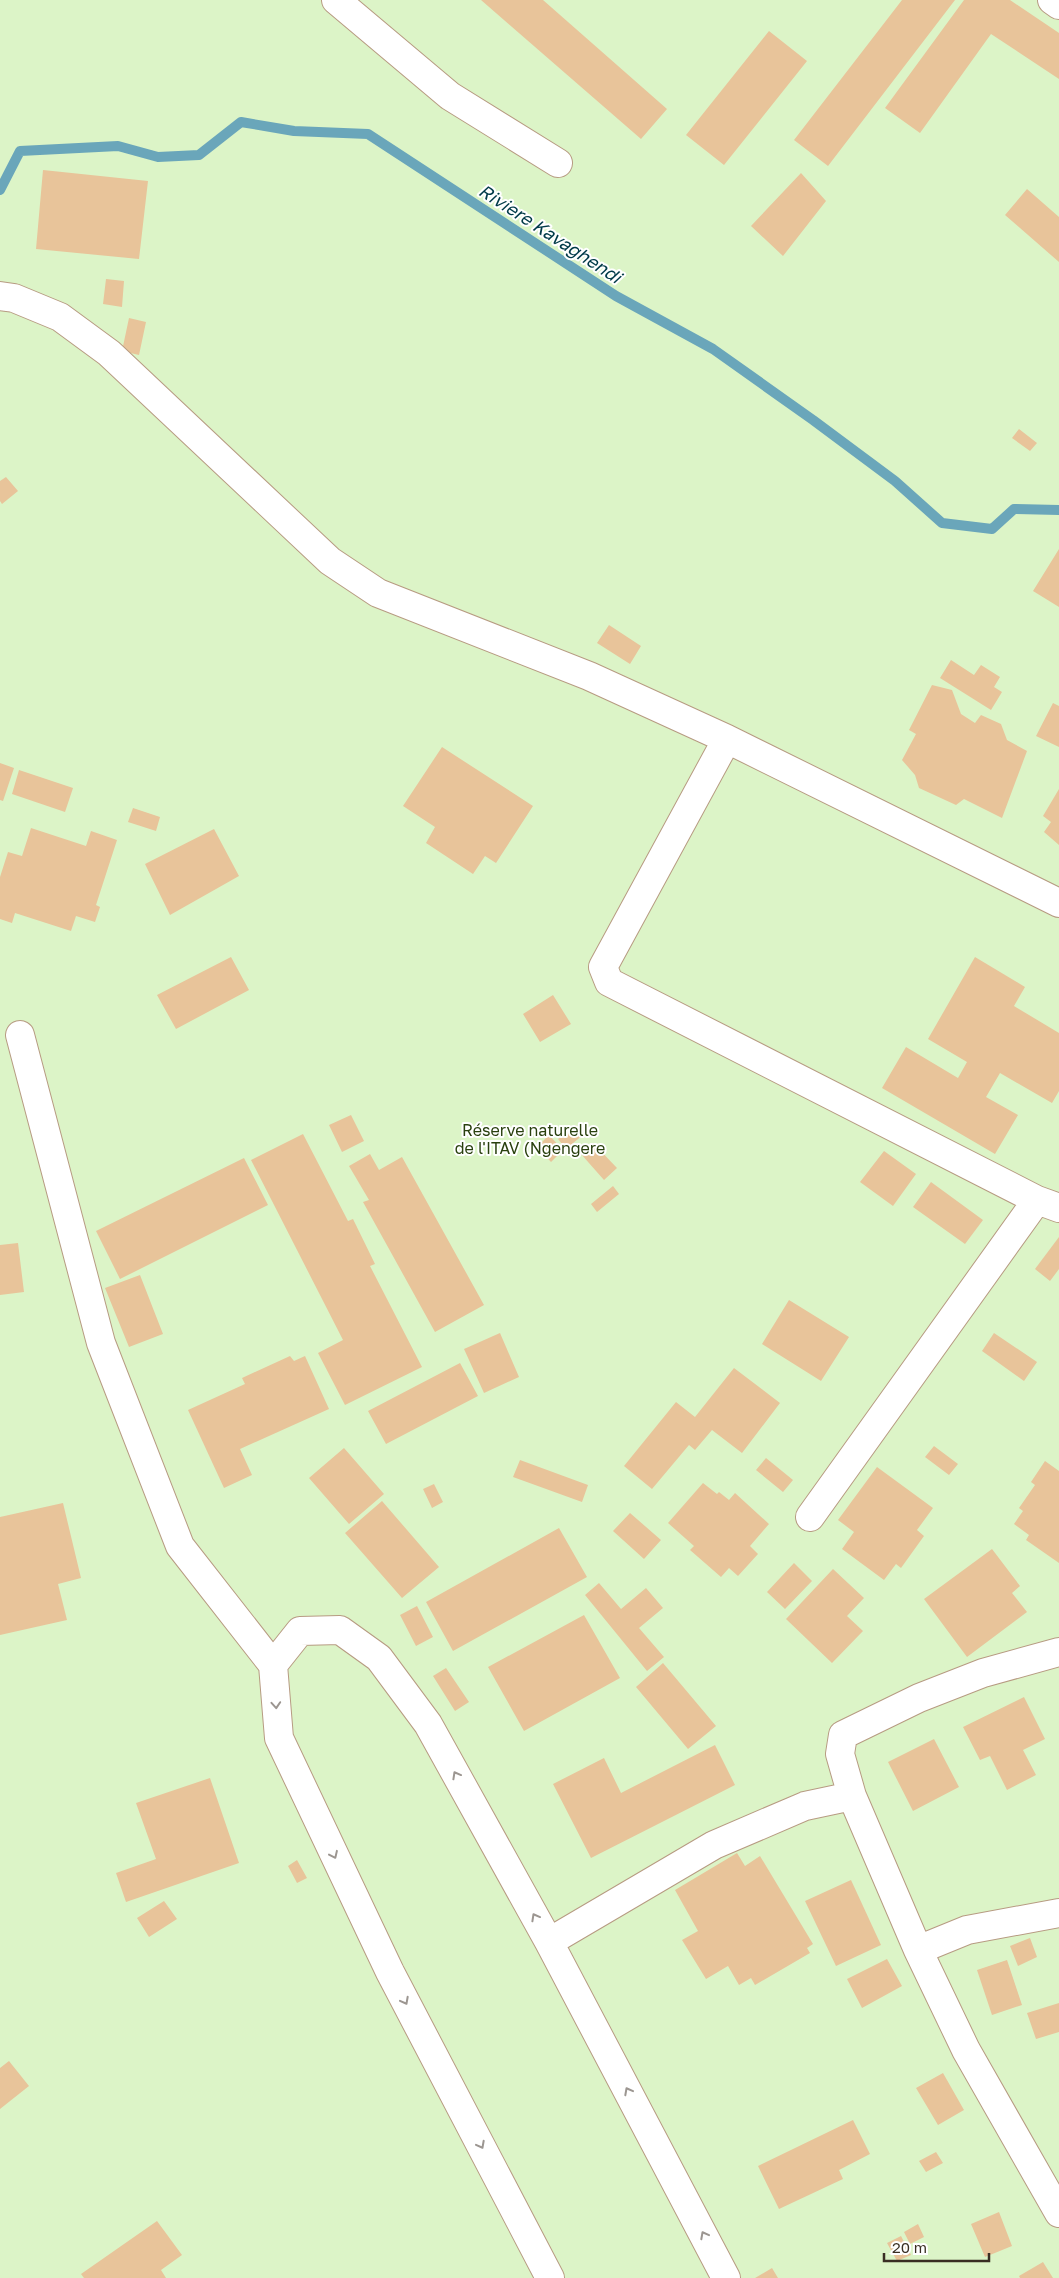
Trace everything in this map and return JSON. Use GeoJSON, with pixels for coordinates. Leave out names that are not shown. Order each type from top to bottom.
{"type":"FeatureCollection","features":[{"type":"Feature","properties":{"kind":"street"},"geometry":{"type":"LineString","coordinates":[[336,0],[450,96],[558,163]]}},
{"type":"Feature","properties":{"kind":"street"},"geometry":{"type":"LineString","coordinates":[[1052,0],[1059,5]]}},
{"type":"Feature","properties":{"kind":"street"},"geometry":{"type":"LineString","coordinates":[[0,296],[14,298],[60,317],[109,353],[330,561],[378,593],[589,676],[727,739],[1059,903]]}},
{"type":"Feature","properties":{"kind":"street"},"geometry":{"type":"LineString","coordinates":[[727,739],[603,966],[609,982],[1048,1204],[810,1517]]}},
{"type":"Feature","properties":{"kind":"street"},"geometry":{"type":"LineString","coordinates":[[20,1035],[100,1342],[180,1546],[273,1665],[279,1738],[390,1972],[550,2278]]}},
{"type":"Feature","properties":{"kind":"street"},"geometry":{"type":"LineString","coordinates":[[273,1665],[300,1631],[340,1630],[379,1658],[428,1724],[549,1942],[726,2278]]}},
{"type":"Feature","properties":{"kind":"street"},"geometry":{"type":"LineString","coordinates":[[1059,1652],[983,1674],[919,1698],[843,1734],[840,1754],[852,1796],[918,1950],[966,2050],[1052,2184],[1059,2213]]}},
{"type":"Feature","properties":{"kind":"street"},"geometry":{"type":"LineString","coordinates":[[549,1942],[714,1845],[806,1806],[852,1796]]}},
{"type":"Feature","properties":{"kind":"street"},"geometry":{"type":"LineString","coordinates":[[918,1950],[968,1930],[1059,1913]]}},
{"type":"Feature","properties":{"kind":"green space","name":"Réserve naturelle de l'ITAV (Ngengere"},"geometry":{"type":"Polygon","coordinates":[[[0,0],[1059,0],[1059,2278],[0,2278],[0,0]]]}},
{"type":"Feature","properties":{"kind":"building"},"geometry":{"type":"Polygon","coordinates":[[[481,0],[543,0],[667,109],[641,139],[481,0]]]}},
{"type":"Feature","properties":{"kind":"building"},"geometry":{"type":"Polygon","coordinates":[[[902,0],[955,0],[828,166],[794,140],[902,0]]]}},
{"type":"Feature","properties":{"kind":"building"},"geometry":{"type":"Polygon","coordinates":[[[964,0],[1010,0],[1059,33],[1059,79],[991,34],[920,133],[885,108],[964,0]]]}},
{"type":"Feature","properties":{"kind":"building"},"geometry":{"type":"Polygon","coordinates":[[[769,31],[807,61],[724,165],[686,135],[769,31]]]}},
{"type":"Feature","properties":{"kind":"building"},"geometry":{"type":"Polygon","coordinates":[[[43,170],[148,181],[139,259],[36,249],[43,170]]]}},
{"type":"Feature","properties":{"kind":"building"},"geometry":{"type":"Polygon","coordinates":[[[801,173],[826,201],[783,256],[751,226],[801,173]]]}},
{"type":"Feature","properties":{"kind":"building"},"geometry":{"type":"Polygon","coordinates":[[[1027,189],[1059,217],[1059,262],[1005,215],[1027,189]]]}},
{"type":"Feature","properties":{"kind":"building"},"geometry":{"type":"Polygon","coordinates":[[[106,279],[124,281],[122,307],[103,304],[106,279]]]}},
{"type":"Feature","properties":{"kind":"building"},"geometry":{"type":"Polygon","coordinates":[[[129,318],[146,322],[139,355],[122,351],[129,318]]]}},
{"type":"Feature","properties":{"kind":"building"},"geometry":{"type":"Polygon","coordinates":[[[1019,429],[1037,443],[1030,451],[1012,438],[1019,429]]]}},
{"type":"Feature","properties":{"kind":"building"},"geometry":{"type":"Polygon","coordinates":[[[6,477],[18,491],[2,504],[0,501],[0,481],[6,477]]]}},
{"type":"Feature","properties":{"kind":"building"},"geometry":{"type":"Polygon","coordinates":[[[1059,549],[1059,607],[1033,591],[1059,549]]]}},
{"type":"Feature","properties":{"kind":"building"},"geometry":{"type":"Polygon","coordinates":[[[609,625],[641,646],[630,664],[597,643],[609,625]]]}},
{"type":"Feature","properties":{"kind":"building"},"geometry":{"type":"Polygon","coordinates":[[[951,660],[974,675],[981,665],[1000,677],[994,687],[1002,692],[991,710],[940,678],[951,660]]]}},
{"type":"Feature","properties":{"kind":"building"},"geometry":{"type":"Polygon","coordinates":[[[932,685],[952,690],[961,714],[975,723],[981,715],[1001,724],[1007,740],[1027,751],[1002,818],[964,799],[956,805],[919,788],[915,775],[902,760],[916,734],[909,730],[932,685]]]}},
{"type":"Feature","properties":{"kind":"building"},"geometry":{"type":"Polygon","coordinates":[[[1053,703],[1059,706],[1059,747],[1036,736],[1053,703]]]}},
{"type":"Feature","properties":{"kind":"building"},"geometry":{"type":"Polygon","coordinates":[[[442,747],[533,806],[496,863],[485,856],[473,874],[426,843],[435,827],[403,806],[442,747]]]}},
{"type":"Feature","properties":{"kind":"building"},"geometry":{"type":"Polygon","coordinates":[[[0,763],[14,768],[3,801],[0,800],[0,763]]]}},
{"type":"Feature","properties":{"kind":"building"},"geometry":{"type":"Polygon","coordinates":[[[19,770],[73,788],[65,812],[12,794],[19,770]]]}},
{"type":"Feature","properties":{"kind":"building"},"geometry":{"type":"Polygon","coordinates":[[[1059,789],[1059,845],[1044,832],[1051,822],[1043,816],[1059,789]]]}},
{"type":"Feature","properties":{"kind":"building"},"geometry":{"type":"Polygon","coordinates":[[[133,808],[160,817],[156,831],[128,822],[133,808]]]}},
{"type":"Feature","properties":{"kind":"building"},"geometry":{"type":"Polygon","coordinates":[[[31,828],[86,846],[91,831],[117,840],[96,905],[100,907],[95,922],[76,916],[71,931],[15,913],[12,923],[0,919],[0,877],[8,852],[22,856],[31,828]]]}},
{"type":"Feature","properties":{"kind":"building"},"geometry":{"type":"Polygon","coordinates":[[[214,829],[239,876],[170,915],[145,864],[214,829]]]}},
{"type":"Feature","properties":{"kind":"building"},"geometry":{"type":"Polygon","coordinates":[[[231,957],[249,990],[176,1029],[157,995],[231,957]]]}},
{"type":"Feature","properties":{"kind":"building"},"geometry":{"type":"Polygon","coordinates":[[[975,957],[1025,987],[1014,1006],[1059,1033],[1059,1091],[1052,1103],[1000,1073],[986,1097],[1018,1115],[995,1154],[882,1088],[906,1047],[958,1078],[967,1062],[928,1039],[975,957]]]}},
{"type":"Feature","properties":{"kind":"building"},"geometry":{"type":"Polygon","coordinates":[[[553,995],[571,1024],[540,1042],[523,1014],[553,995]]]}},
{"type":"Feature","properties":{"kind":"building"},"geometry":{"type":"Polygon","coordinates":[[[351,1115],[364,1141],[342,1152],[329,1125],[351,1115]]]}},
{"type":"Feature","properties":{"kind":"building"},"geometry":{"type":"Polygon","coordinates":[[[576,1125],[584,1134],[566,1149],[558,1139],[576,1125]]]}},
{"type":"Feature","properties":{"kind":"building"},"geometry":{"type":"Polygon","coordinates":[[[303,1134],[348,1221],[353,1219],[375,1264],[370,1266],[422,1367],[345,1405],[318,1353],[343,1340],[251,1160],[303,1134]]]}},
{"type":"Feature","properties":{"kind":"building"},"geometry":{"type":"Polygon","coordinates":[[[549,1135],[563,1150],[551,1162],[537,1147],[549,1135]]]}},
{"type":"Feature","properties":{"kind":"building"},"geometry":{"type":"Polygon","coordinates":[[[593,1143],[617,1168],[604,1180],[581,1154],[593,1143]]]}},
{"type":"Feature","properties":{"kind":"building"},"geometry":{"type":"Polygon","coordinates":[[[884,1151],[916,1174],[893,1206],[860,1182],[884,1151]]]}},
{"type":"Feature","properties":{"kind":"building"},"geometry":{"type":"Polygon","coordinates":[[[370,1154],[379,1170],[402,1157],[484,1305],[435,1332],[363,1202],[369,1200],[349,1166],[370,1154]]]}},
{"type":"Feature","properties":{"kind":"building"},"geometry":{"type":"Polygon","coordinates":[[[244,1158],[268,1205],[120,1279],[96,1231],[244,1158]]]}},
{"type":"Feature","properties":{"kind":"building"},"geometry":{"type":"Polygon","coordinates":[[[931,1182],[983,1220],[965,1244],[913,1207],[931,1182]]]}},
{"type":"Feature","properties":{"kind":"building"},"geometry":{"type":"Polygon","coordinates":[[[613,1186],[619,1194],[597,1212],[591,1204],[613,1186]]]}},
{"type":"Feature","properties":{"kind":"building"},"geometry":{"type":"Polygon","coordinates":[[[1059,1237],[1059,1269],[1050,1281],[1035,1269],[1059,1237]]]}},
{"type":"Feature","properties":{"kind":"building"},"geometry":{"type":"Polygon","coordinates":[[[18,1243],[24,1292],[0,1295],[0,1245],[18,1243]]]}},
{"type":"Feature","properties":{"kind":"building"},"geometry":{"type":"Polygon","coordinates":[[[140,1275],[163,1334],[129,1347],[105,1288],[140,1275]]]}},
{"type":"Feature","properties":{"kind":"building"},"geometry":{"type":"Polygon","coordinates":[[[789,1300],[849,1337],[821,1381],[762,1344],[789,1300]]]}},
{"type":"Feature","properties":{"kind":"building"},"geometry":{"type":"Polygon","coordinates":[[[500,1333],[519,1377],[484,1393],[464,1349],[500,1333]]]}},
{"type":"Feature","properties":{"kind":"building"},"geometry":{"type":"Polygon","coordinates":[[[994,1333],[1037,1362],[1024,1381],[982,1351],[994,1333]]]}},
{"type":"Feature","properties":{"kind":"building"},"geometry":{"type":"Polygon","coordinates":[[[290,1356],[294,1361],[305,1356],[329,1409],[240,1449],[252,1475],[224,1488],[188,1410],[245,1384],[242,1378],[290,1356]]]}},
{"type":"Feature","properties":{"kind":"building"},"geometry":{"type":"Polygon","coordinates":[[[460,1363],[478,1396],[386,1444],[368,1411],[460,1363]]]}},
{"type":"Feature","properties":{"kind":"building"},"geometry":{"type":"Polygon","coordinates":[[[734,1368],[780,1403],[742,1453],[712,1430],[695,1450],[689,1445],[652,1489],[624,1466],[676,1402],[695,1417],[734,1368]]]}},
{"type":"Feature","properties":{"kind":"building"},"geometry":{"type":"Polygon","coordinates":[[[934,1446],[958,1464],[949,1475],[925,1457],[934,1446]]]}},
{"type":"Feature","properties":{"kind":"building"},"geometry":{"type":"Polygon","coordinates":[[[344,1448],[384,1494],[349,1524],[309,1478],[344,1448]]]}},
{"type":"Feature","properties":{"kind":"building"},"geometry":{"type":"Polygon","coordinates":[[[766,1458],[793,1480],[783,1492],[756,1470],[766,1458]]]}},
{"type":"Feature","properties":{"kind":"building"},"geometry":{"type":"Polygon","coordinates":[[[520,1460],[588,1485],[582,1502],[513,1477],[520,1460]]]}},
{"type":"Feature","properties":{"kind":"building"},"geometry":{"type":"Polygon","coordinates":[[[1045,1461],[1059,1471],[1059,1563],[1026,1540],[1029,1535],[1014,1524],[1023,1511],[1019,1508],[1035,1485],[1031,1482],[1045,1461]]]}},
{"type":"Feature","properties":{"kind":"building"},"geometry":{"type":"Polygon","coordinates":[[[877,1467],[933,1508],[917,1530],[924,1536],[901,1568],[896,1564],[884,1580],[842,1549],[854,1532],[838,1520],[877,1467]]]}},
{"type":"Feature","properties":{"kind":"building"},"geometry":{"type":"Polygon","coordinates":[[[703,1483],[717,1494],[719,1492],[729,1500],[735,1493],[769,1524],[750,1546],[758,1554],[738,1576],[729,1568],[721,1577],[690,1550],[694,1546],[668,1523],[703,1483]]]}},
{"type":"Feature","properties":{"kind":"building"},"geometry":{"type":"Polygon","coordinates":[[[434,1484],[443,1502],[432,1508],[423,1489],[434,1484]]]}},
{"type":"Feature","properties":{"kind":"building"},"geometry":{"type":"Polygon","coordinates":[[[382,1501],[439,1567],[402,1598],[345,1533],[382,1501]]]}},
{"type":"Feature","properties":{"kind":"building"},"geometry":{"type":"Polygon","coordinates":[[[63,1503],[81,1578],[58,1584],[67,1620],[0,1635],[0,1517],[63,1503]]]}},
{"type":"Feature","properties":{"kind":"building"},"geometry":{"type":"Polygon","coordinates":[[[630,1513],[661,1540],[644,1559],[613,1531],[630,1513]]]}},
{"type":"Feature","properties":{"kind":"building"},"geometry":{"type":"Polygon","coordinates":[[[559,1528],[587,1577],[453,1651],[426,1602],[559,1528]]]}},
{"type":"Feature","properties":{"kind":"building"},"geometry":{"type":"Polygon","coordinates":[[[992,1549],[1020,1586],[1012,1593],[1027,1612],[967,1657],[924,1599],[992,1549]]]}},
{"type":"Feature","properties":{"kind":"building"},"geometry":{"type":"Polygon","coordinates":[[[794,1563],[812,1581],[785,1609],[767,1592],[794,1563]]]}},
{"type":"Feature","properties":{"kind":"building"},"geometry":{"type":"Polygon","coordinates":[[[833,1569],[864,1598],[847,1616],[863,1631],[832,1663],[786,1619],[833,1569]]]}},
{"type":"Feature","properties":{"kind":"building"},"geometry":{"type":"Polygon","coordinates":[[[599,1583],[621,1609],[646,1588],[663,1608],[639,1628],[664,1657],[647,1671],[585,1595],[599,1583]]]}},
{"type":"Feature","properties":{"kind":"building"},"geometry":{"type":"Polygon","coordinates":[[[417,1606],[433,1637],[416,1646],[400,1615],[417,1606]]]}},
{"type":"Feature","properties":{"kind":"building"},"geometry":{"type":"Polygon","coordinates":[[[584,1615],[620,1678],[524,1731],[488,1667],[584,1615]]]}},
{"type":"Feature","properties":{"kind":"building"},"geometry":{"type":"Polygon","coordinates":[[[663,1663],[716,1726],[688,1749],[636,1687],[663,1663]]]}},
{"type":"Feature","properties":{"kind":"building"},"geometry":{"type":"Polygon","coordinates":[[[446,1668],[469,1702],[455,1711],[433,1676],[446,1668]]]}},
{"type":"Feature","properties":{"kind":"building"},"geometry":{"type":"Polygon","coordinates":[[[1024,1697],[1045,1739],[1023,1750],[1036,1775],[1007,1790],[990,1756],[980,1760],[963,1727],[1024,1697]]]}},
{"type":"Feature","properties":{"kind":"building"},"geometry":{"type":"Polygon","coordinates":[[[934,1739],[959,1787],[913,1811],[888,1762],[934,1739]]]}},
{"type":"Feature","properties":{"kind":"building"},"geometry":{"type":"Polygon","coordinates":[[[715,1745],[735,1785],[591,1858],[553,1784],[604,1758],[621,1793],[715,1745]]]}},
{"type":"Feature","properties":{"kind":"building"},"geometry":{"type":"Polygon","coordinates":[[[210,1778],[239,1863],[126,1902],[116,1873],[156,1859],[136,1803],[210,1778]]]}},
{"type":"Feature","properties":{"kind":"building"},"geometry":{"type":"Polygon","coordinates":[[[737,1853],[745,1866],[760,1856],[813,1944],[807,1948],[810,1953],[755,1985],[751,1978],[739,1985],[728,1966],[706,1979],[682,1940],[698,1931],[675,1890],[737,1853]]]}},
{"type":"Feature","properties":{"kind":"building"},"geometry":{"type":"Polygon","coordinates":[[[297,1860],[307,1878],[297,1883],[288,1866],[297,1860]]]}},
{"type":"Feature","properties":{"kind":"building"},"geometry":{"type":"Polygon","coordinates":[[[851,1880],[881,1945],[836,1966],[805,1901],[851,1880]]]}},
{"type":"Feature","properties":{"kind":"building"},"geometry":{"type":"Polygon","coordinates":[[[164,1901],[177,1919],[149,1937],[137,1918],[164,1901]]]}},
{"type":"Feature","properties":{"kind":"building"},"geometry":{"type":"Polygon","coordinates":[[[1030,1938],[1037,1957],[1018,1966],[1010,1946],[1030,1938]]]}},
{"type":"Feature","properties":{"kind":"building"},"geometry":{"type":"Polygon","coordinates":[[[887,1959],[902,1986],[862,2008],[847,1979],[887,1959]]]}},
{"type":"Feature","properties":{"kind":"building"},"geometry":{"type":"Polygon","coordinates":[[[1007,1960],[1022,2005],[992,2015],[977,1970],[1007,1960]]]}},
{"type":"Feature","properties":{"kind":"building"},"geometry":{"type":"Polygon","coordinates":[[[1059,2003],[1059,2032],[1036,2039],[1027,2013],[1059,2003]]]}},
{"type":"Feature","properties":{"kind":"building"},"geometry":{"type":"Polygon","coordinates":[[[9,2061],[29,2086],[0,2109],[0,2068],[9,2061]]]}},
{"type":"Feature","properties":{"kind":"building"},"geometry":{"type":"Polygon","coordinates":[[[943,2073],[964,2110],[938,2125],[916,2088],[943,2073]]]}},
{"type":"Feature","properties":{"kind":"building"},"geometry":{"type":"Polygon","coordinates":[[[853,2120],[870,2154],[839,2170],[843,2179],[779,2209],[758,2166],[853,2120]]]}},
{"type":"Feature","properties":{"kind":"building"},"geometry":{"type":"Polygon","coordinates":[[[936,2152],[943,2163],[926,2172],[919,2161],[936,2152]]]}},
{"type":"Feature","properties":{"kind":"building"},"geometry":{"type":"Polygon","coordinates":[[[999,2212],[1012,2246],[985,2257],[971,2224],[999,2212]]]}},
{"type":"Feature","properties":{"kind":"building"},"geometry":{"type":"Polygon","coordinates":[[[157,2221],[182,2255],[161,2270],[166,2278],[84,2278],[81,2274],[157,2221]]]}},
{"type":"Feature","properties":{"kind":"building"},"geometry":{"type":"Polygon","coordinates":[[[918,2224],[924,2237],[910,2244],[904,2232],[918,2224]]]}},
{"type":"Feature","properties":{"kind":"building"},"geometry":{"type":"Polygon","coordinates":[[[901,2236],[911,2255],[897,2261],[887,2243],[901,2236]]]}},
{"type":"Feature","properties":{"kind":"building"},"geometry":{"type":"Polygon","coordinates":[[[1043,2262],[1053,2278],[1020,2278],[1019,2276],[1043,2262]]]}},
{"type":"Feature","properties":{"kind":"building"},"geometry":{"type":"Polygon","coordinates":[[[772,2268],[778,2278],[755,2278],[772,2268]]]}},
{"type":"Feature","properties":{"kind":"waterway","name":"Riviere Kavaghendi"},"geometry":{"type":"LineString","coordinates":[[0,190],[20,151],[118,146],[158,157],[199,155],[241,122],[294,131],[368,134],[616,296],[713,349],[895,481],[942,523],[992,529],[1014,509],[1059,510]]}}]}
